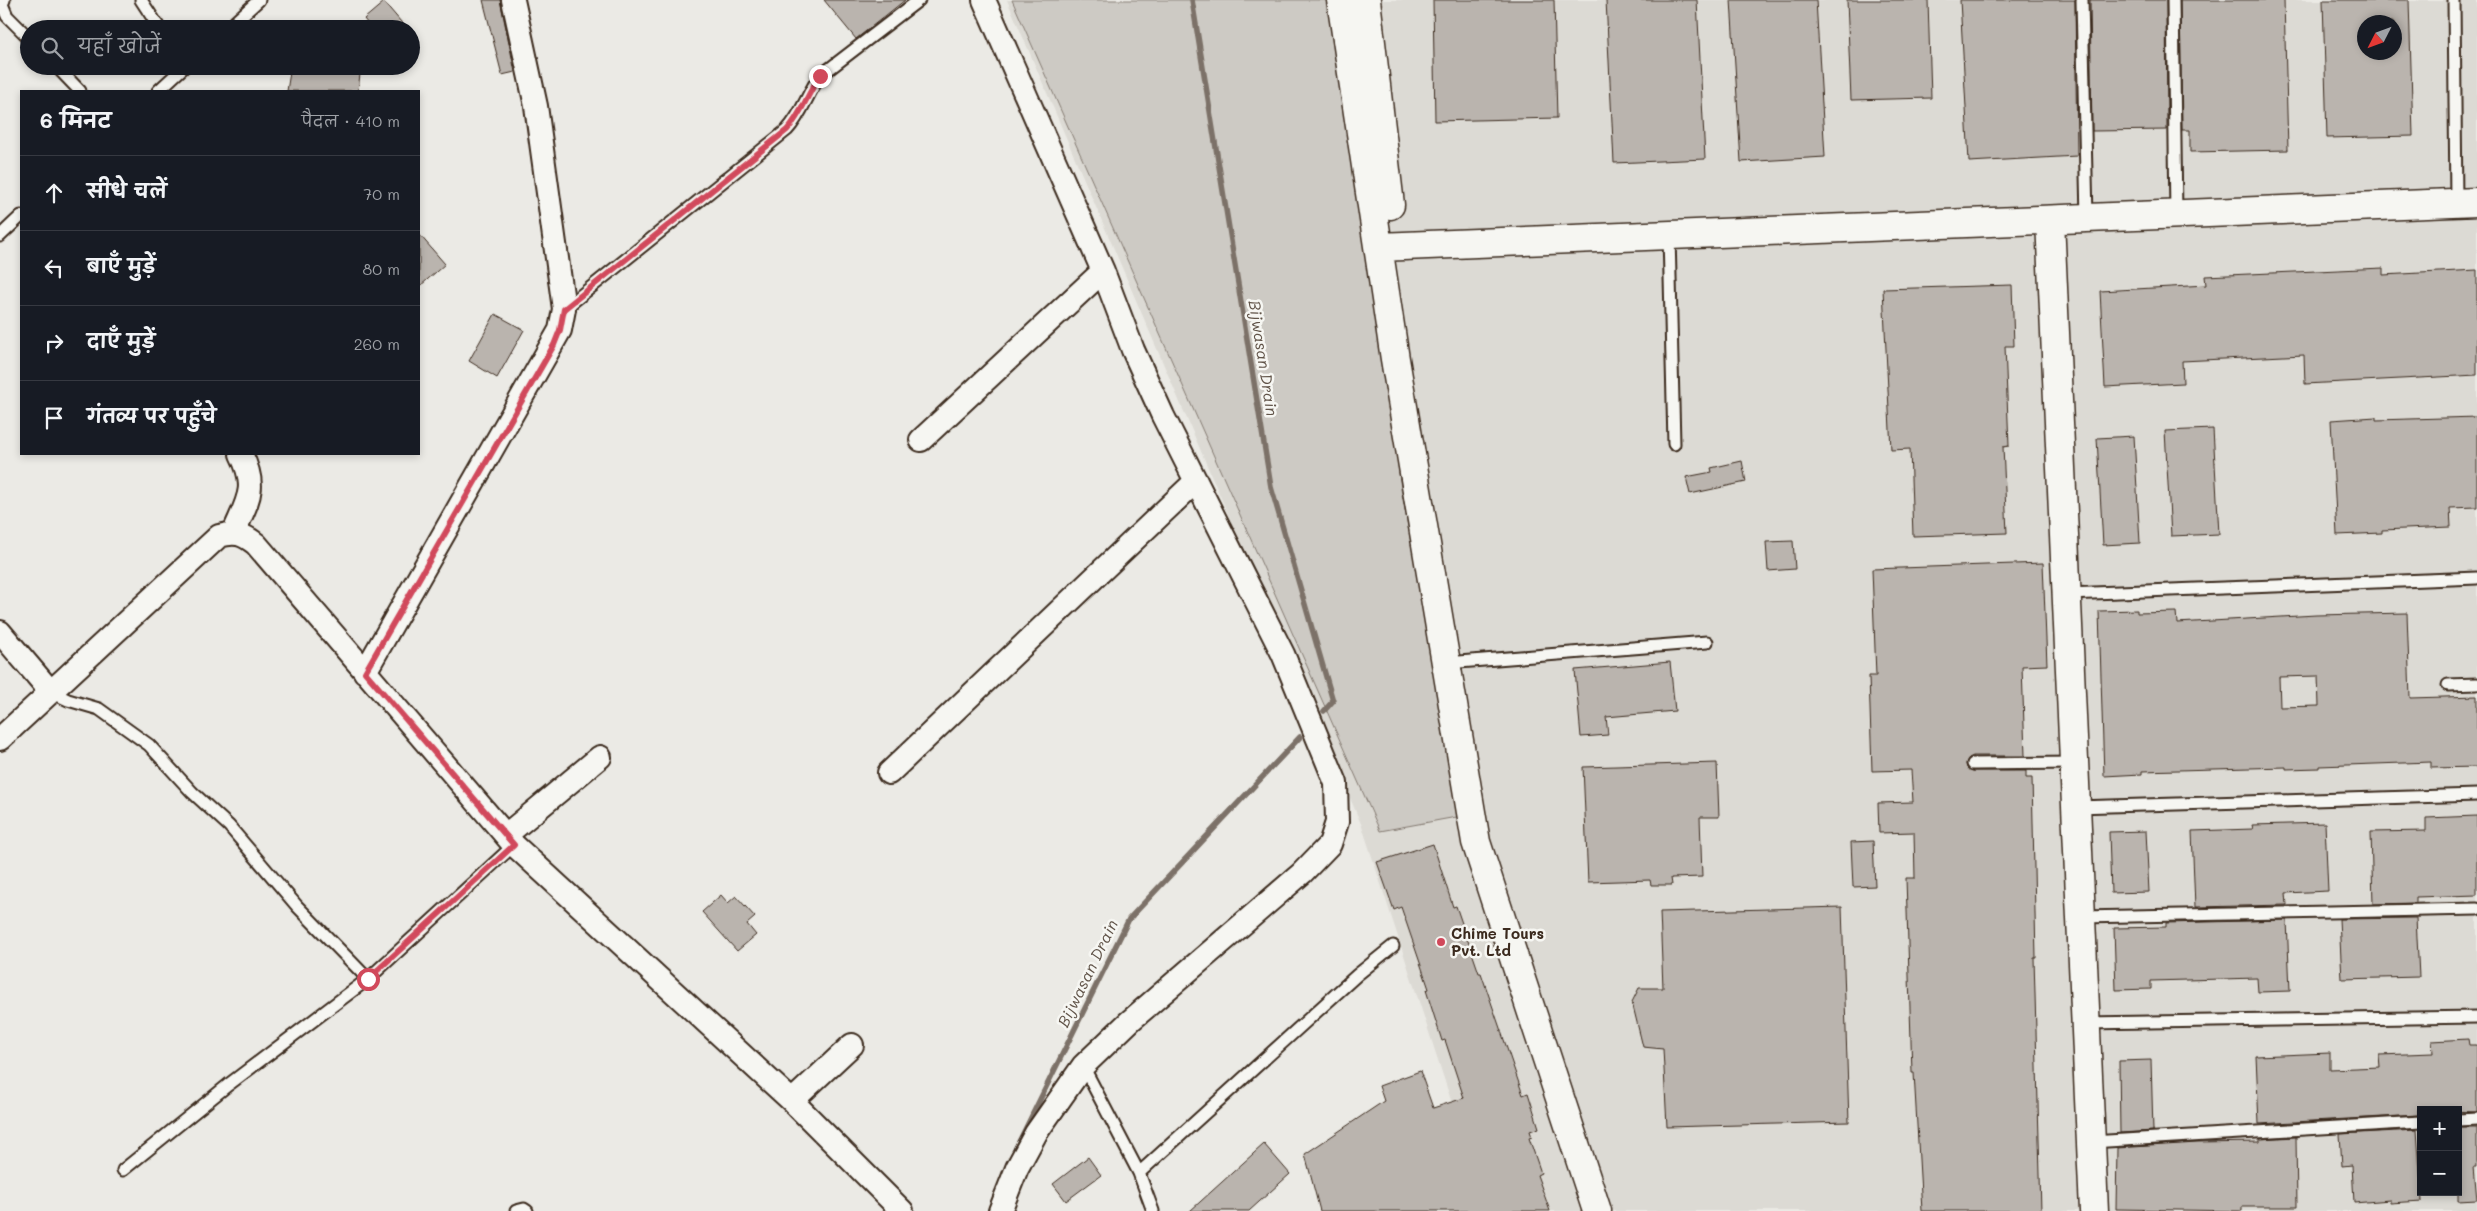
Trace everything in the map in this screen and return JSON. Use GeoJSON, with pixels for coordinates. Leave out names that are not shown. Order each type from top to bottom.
{"type":"FeatureCollection","features":[{"type":"Feature","properties":{"kind":"street"},"geometry":{"type":"LineString","coordinates":[[365,672],[554,345],[560,330],[564,309],[536,106],[513,0]]}},
{"type":"Feature","properties":{"kind":"street"},"geometry":{"type":"LineString","coordinates":[[984,0],[1103,271],[1133,350],[1283,654],[1336,783],[1337,822],[1330,844],[1302,873],[1130,1021],[1083,1066],[1036,1133],[1017,1168],[1000,1211]]}},
{"type":"Feature","properties":{"kind":"street"},"geometry":{"type":"LineString","coordinates":[[1341,0],[1387,247],[1477,776],[1492,844],[1613,1211]]}},
{"type":"Feature","properties":{"kind":"street"},"geometry":{"type":"LineString","coordinates":[[1366,0],[1387,247],[1429,565],[1476,842],[1597,1211]]}},
{"type":"Feature","properties":{"kind":"street"},"geometry":{"type":"LineString","coordinates":[[1387,247],[2466,202]]}},
{"type":"Feature","properties":{"kind":"street"},"geometry":{"type":"LineString","coordinates":[[2050,220],[2094,1211]]}},
{"type":"Feature","properties":{"kind":"street"},"geometry":{"type":"LineString","coordinates":[[921,440],[1103,271]]}},
{"type":"Feature","properties":{"kind":"street"},"geometry":{"type":"LineString","coordinates":[[234,532],[250,494],[250,471],[242,455]]}},
{"type":"Feature","properties":{"kind":"street"},"geometry":{"type":"LineString","coordinates":[[889,773],[1196,481]]}},
{"type":"Feature","properties":{"kind":"street"},"geometry":{"type":"LineString","coordinates":[[0,739],[220,536],[234,532],[245,536],[256,544],[510,840],[792,1101],[902,1211]]}},
{"type":"Feature","properties":{"kind":"street"},"geometry":{"type":"LineString","coordinates":[[0,632],[51,692]]}},
{"type":"Feature","properties":{"kind":"street"},"geometry":{"type":"LineString","coordinates":[[510,840],[600,757]]}},
{"type":"Feature","properties":{"kind":"street"},"geometry":{"type":"LineString","coordinates":[[792,1101],[852,1045]]}},
{"type":"Feature","properties":{"kind":"lane"},"geometry":{"type":"LineString","coordinates":[[4,0],[2,4],[7,16],[20,29]]}},
{"type":"Feature","properties":{"kind":"lane"},"geometry":{"type":"LineString","coordinates":[[141,0],[154,20]]}},
{"type":"Feature","properties":{"kind":"lane"},"geometry":{"type":"LineString","coordinates":[[237,20],[259,0]]}},
{"type":"Feature","properties":{"kind":"lane"},"geometry":{"type":"LineString","coordinates":[[564,309],[787,130],[797,119],[812,87],[820,76],[919,0]]}},
{"type":"Feature","properties":{"kind":"lane"},"geometry":{"type":"LineString","coordinates":[[2082,0],[2087,218]]}},
{"type":"Feature","properties":{"kind":"lane"},"geometry":{"type":"LineString","coordinates":[[2173,0],[2176,214]]}},
{"type":"Feature","properties":{"kind":"lane"},"geometry":{"type":"LineString","coordinates":[[2454,0],[2466,202]]}},
{"type":"Feature","properties":{"kind":"lane"},"geometry":{"type":"LineString","coordinates":[[65,75],[79,90]]}},
{"type":"Feature","properties":{"kind":"lane"},"geometry":{"type":"LineString","coordinates":[[159,90],[176,75]]}},
{"type":"Feature","properties":{"kind":"lane"},"geometry":{"type":"LineString","coordinates":[[0,236],[20,217]]}},
{"type":"Feature","properties":{"kind":"lane"},"geometry":{"type":"LineString","coordinates":[[1669,235],[1674,444]]}},
{"type":"Feature","properties":{"kind":"lane"},"geometry":{"type":"LineString","coordinates":[[2066,594],[2477,578]]}},
{"type":"Feature","properties":{"kind":"lane"},"geometry":{"type":"LineString","coordinates":[[1459,662],[1707,642]]}},
{"type":"Feature","properties":{"kind":"lane"},"geometry":{"type":"LineString","coordinates":[[2448,685],[2477,684]]}},
{"type":"Feature","properties":{"kind":"lane"},"geometry":{"type":"LineString","coordinates":[[51,692],[68,700],[99,709],[149,745],[192,792],[229,826],[297,906],[368,979]]}},
{"type":"Feature","properties":{"kind":"lane"},"geometry":{"type":"LineString","coordinates":[[1973,764],[2074,763]]}},
{"type":"Feature","properties":{"kind":"lane"},"geometry":{"type":"LineString","coordinates":[[2076,807],[2477,795]]}},
{"type":"Feature","properties":{"kind":"lane"},"geometry":{"type":"LineString","coordinates":[[123,1170],[228,1085],[368,979],[510,840]]}},
{"type":"Feature","properties":{"kind":"lane"},"geometry":{"type":"LineString","coordinates":[[2081,917],[2477,909]]}},
{"type":"Feature","properties":{"kind":"lane"},"geometry":{"type":"LineString","coordinates":[[1139,1173],[1357,975],[1393,946]]}},
{"type":"Feature","properties":{"kind":"lane"},"geometry":{"type":"LineString","coordinates":[[2086,1023],[2477,1017]]}},
{"type":"Feature","properties":{"kind":"lane"},"geometry":{"type":"LineString","coordinates":[[1083,1066],[1139,1173],[1153,1211]]}},
{"type":"Feature","properties":{"kind":"lane"},"geometry":{"type":"LineString","coordinates":[[2462,1120],[2477,1119]]}},
{"type":"Feature","properties":{"kind":"lane"},"geometry":{"type":"LineString","coordinates":[[2091,1142],[2417,1122]]}},
{"type":"Feature","properties":{"kind":"lane"},"geometry":{"type":"LineString","coordinates":[[516,1211],[524,1209],[528,1211]]}},
{"type":"Feature","properties":{"kind":"shaded area"},"geometry":{"type":"Polygon","coordinates":[[[1007,0],[2477,0],[2477,1211],[1487,1211],[1362,826],[1007,0]]]}},
{"type":"Feature","properties":{"kind":"shaded area"},"geometry":{"type":"Polygon","coordinates":[[[1012,0],[1342,0],[1401,489],[1462,816],[1380,831],[1012,0]]]}},
{"type":"Feature","properties":{"kind":"building"},"geometry":{"type":"Polygon","coordinates":[[[483,0],[500,0],[515,72],[502,75],[483,0]]]}},
{"type":"Feature","properties":{"kind":"building"},"geometry":{"type":"Polygon","coordinates":[[[824,0],[905,0],[856,39],[824,0]]]}},
{"type":"Feature","properties":{"kind":"building"},"geometry":{"type":"Polygon","coordinates":[[[1433,0],[1554,0],[1557,118],[1435,121],[1433,0]]]}},
{"type":"Feature","properties":{"kind":"building"},"geometry":{"type":"Polygon","coordinates":[[[1606,0],[1697,0],[1705,159],[1614,163],[1606,0]]]}},
{"type":"Feature","properties":{"kind":"building"},"geometry":{"type":"Polygon","coordinates":[[[1731,0],[1816,0],[1825,157],[1741,162],[1731,0]]]}},
{"type":"Feature","properties":{"kind":"building"},"geometry":{"type":"Polygon","coordinates":[[[1847,0],[1928,0],[1931,98],[1851,100],[1847,0]]]}},
{"type":"Feature","properties":{"kind":"building"},"geometry":{"type":"Polygon","coordinates":[[[1960,0],[2075,0],[2077,156],[1969,162],[1960,0]]]}},
{"type":"Feature","properties":{"kind":"building"},"geometry":{"type":"Polygon","coordinates":[[[2090,0],[2166,0],[2167,130],[2092,131],[2090,0]]]}},
{"type":"Feature","properties":{"kind":"building"},"geometry":{"type":"Polygon","coordinates":[[[2180,0],[2284,0],[2288,150],[2190,152],[2190,130],[2182,130],[2180,0]]]}},
{"type":"Feature","properties":{"kind":"building"},"geometry":{"type":"Polygon","coordinates":[[[2323,0],[2409,0],[2413,136],[2327,138],[2323,0]]]}},
{"type":"Feature","properties":{"kind":"building"},"geometry":{"type":"Polygon","coordinates":[[[384,2],[399,20],[365,20],[384,2]]]}},
{"type":"Feature","properties":{"kind":"building"},"geometry":{"type":"Polygon","coordinates":[[[290,75],[360,75],[358,90],[287,90],[290,75]]]}},
{"type":"Feature","properties":{"kind":"building"},"geometry":{"type":"Polygon","coordinates":[[[420,235],[445,264],[420,286],[420,235]]]}},
{"type":"Feature","properties":{"kind":"building"},"geometry":{"type":"Polygon","coordinates":[[[2383,268],[2383,275],[2477,270],[2477,375],[2305,384],[2304,355],[2182,361],[2183,383],[2105,387],[2100,291],[2206,285],[2205,276],[2383,268]]]}},
{"type":"Feature","properties":{"kind":"building"},"geometry":{"type":"Polygon","coordinates":[[[2012,285],[2014,346],[2005,346],[2009,446],[2003,447],[2007,533],[1913,536],[1910,449],[1891,450],[1883,289],[2012,285]]]}},
{"type":"Feature","properties":{"kind":"building"},"geometry":{"type":"Polygon","coordinates":[[[495,314],[524,330],[497,378],[469,361],[495,314]]]}},
{"type":"Feature","properties":{"kind":"building"},"geometry":{"type":"Polygon","coordinates":[[[2376,417],[2376,420],[2477,417],[2477,507],[2450,508],[2451,527],[2382,530],[2382,533],[2337,535],[2331,420],[2376,417]]]}},
{"type":"Feature","properties":{"kind":"building"},"geometry":{"type":"Polygon","coordinates":[[[2213,429],[2219,534],[2171,536],[2165,431],[2213,429]]]}},
{"type":"Feature","properties":{"kind":"building"},"geometry":{"type":"Polygon","coordinates":[[[2134,436],[2140,543],[2103,545],[2097,438],[2134,436]]]}},
{"type":"Feature","properties":{"kind":"building"},"geometry":{"type":"Polygon","coordinates":[[[1742,461],[1746,482],[1690,494],[1686,477],[1712,472],[1711,468],[1742,461]]]}},
{"type":"Feature","properties":{"kind":"building"},"geometry":{"type":"Polygon","coordinates":[[[1793,541],[1795,569],[1768,571],[1766,542],[1793,541]]]}},
{"type":"Feature","properties":{"kind":"building"},"geometry":{"type":"Polygon","coordinates":[[[2043,563],[2047,665],[2022,666],[2025,756],[1973,756],[1969,758],[1966,764],[1967,768],[1973,771],[2026,771],[2026,778],[2032,778],[2036,958],[2034,958],[2041,1211],[1922,1211],[1914,1073],[1912,1073],[1906,878],[1915,878],[1914,832],[1879,833],[1878,803],[1913,802],[1911,770],[1872,771],[1869,676],[1876,676],[1872,569],[2043,563]]]}},
{"type":"Feature","properties":{"kind":"building"},"geometry":{"type":"Polygon","coordinates":[[[2137,610],[2137,613],[2176,612],[2177,623],[2316,615],[2407,613],[2410,698],[2477,696],[2477,767],[2431,768],[2431,762],[2319,766],[2319,768],[2286,769],[2286,767],[2142,771],[2142,774],[2104,776],[2099,611],[2137,610]],[[2318,676],[2279,677],[2280,707],[2319,706],[2318,676]]]}},
{"type":"Feature","properties":{"kind":"building"},"geometry":{"type":"Polygon","coordinates":[[[1670,662],[1675,711],[1606,717],[1608,735],[1581,737],[1575,670],[1670,662]]]}},
{"type":"Feature","properties":{"kind":"building"},"geometry":{"type":"Polygon","coordinates":[[[1717,763],[1719,817],[1700,817],[1702,877],[1671,878],[1672,885],[1651,885],[1650,880],[1588,882],[1583,767],[1717,763]]]}},
{"type":"Feature","properties":{"kind":"building"},"geometry":{"type":"Polygon","coordinates":[[[2477,816],[2477,895],[2416,897],[2416,903],[2373,904],[2371,832],[2426,831],[2426,818],[2477,816]]]}},
{"type":"Feature","properties":{"kind":"building"},"geometry":{"type":"Polygon","coordinates":[[[2325,823],[2328,891],[2286,893],[2287,905],[2195,907],[2192,831],[2253,829],[2252,825],[2325,823]]]}},
{"type":"Feature","properties":{"kind":"building"},"geometry":{"type":"Polygon","coordinates":[[[2146,831],[2149,892],[2111,893],[2109,832],[2146,831]]]}},
{"type":"Feature","properties":{"kind":"building"},"geometry":{"type":"Polygon","coordinates":[[[1873,841],[1875,886],[1853,887],[1851,842],[1873,841]]]}},
{"type":"Feature","properties":{"kind":"building"},"geometry":{"type":"Polygon","coordinates":[[[1433,844],[1453,907],[1456,906],[1479,973],[1481,973],[1523,1095],[1528,1093],[1539,1128],[1530,1131],[1532,1137],[1529,1138],[1541,1173],[1537,1175],[1550,1211],[1320,1211],[1305,1154],[1384,1101],[1379,1086],[1420,1071],[1433,1108],[1464,1098],[1445,1040],[1442,1041],[1426,990],[1429,989],[1401,907],[1394,910],[1377,862],[1433,844]]]}},
{"type":"Feature","properties":{"kind":"building"},"geometry":{"type":"Polygon","coordinates":[[[721,895],[728,903],[736,896],[755,917],[747,924],[756,935],[737,951],[702,912],[721,895]]]}},
{"type":"Feature","properties":{"kind":"building"},"geometry":{"type":"Polygon","coordinates":[[[1842,907],[1849,1122],[1667,1127],[1663,1049],[1643,1047],[1632,1002],[1639,988],[1663,988],[1660,912],[1842,907]]]}},
{"type":"Feature","properties":{"kind":"building"},"geometry":{"type":"Polygon","coordinates":[[[2416,918],[2419,977],[2342,979],[2339,919],[2416,918]]]}},
{"type":"Feature","properties":{"kind":"building"},"geometry":{"type":"Polygon","coordinates":[[[2287,920],[2290,991],[2258,992],[2257,978],[2151,981],[2151,989],[2116,990],[2114,928],[2166,927],[2166,923],[2287,920]]]}},
{"type":"Feature","properties":{"kind":"building"},"geometry":{"type":"Polygon","coordinates":[[[2468,1039],[2469,1045],[2477,1045],[2477,1112],[2462,1111],[2462,1106],[2417,1106],[2417,1115],[2259,1124],[2256,1056],[2330,1053],[2330,1069],[2380,1067],[2379,1055],[2433,1053],[2432,1041],[2468,1039]]]}},
{"type":"Feature","properties":{"kind":"building"},"geometry":{"type":"Polygon","coordinates":[[[2151,1060],[2153,1131],[2120,1133],[2119,1061],[2151,1060]]]}},
{"type":"Feature","properties":{"kind":"building"},"geometry":{"type":"Polygon","coordinates":[[[2462,1127],[2477,1127],[2477,1167],[2474,1167],[2477,1200],[2458,1201],[2458,1196],[2462,1196],[2462,1127]]]}},
{"type":"Feature","properties":{"kind":"building"},"geometry":{"type":"Polygon","coordinates":[[[2417,1130],[2417,1196],[2422,1196],[2422,1201],[2390,1203],[2390,1200],[2354,1203],[2352,1165],[2342,1166],[2340,1134],[2417,1130]]]}},
{"type":"Feature","properties":{"kind":"building"},"geometry":{"type":"Polygon","coordinates":[[[2296,1137],[2297,1207],[2242,1207],[2242,1211],[2116,1209],[2117,1148],[2197,1143],[2260,1142],[2260,1139],[2296,1137]]]}},
{"type":"Feature","properties":{"kind":"building"},"geometry":{"type":"Polygon","coordinates":[[[1264,1144],[1290,1174],[1249,1211],[1190,1211],[1264,1144]]]}},
{"type":"Feature","properties":{"kind":"building"},"geometry":{"type":"Polygon","coordinates":[[[1088,1157],[1101,1175],[1066,1201],[1053,1184],[1088,1157]]]}},
{"type":"Feature","properties":{"kind":"waterway","name":"Bijwasan Drain"},"geometry":{"type":"LineString","coordinates":[[1192,0],[1271,487],[1333,701],[1324,711]]}},
{"type":"Feature","properties":{"kind":"waterway","name":"Bijwasan Drain"},"geometry":{"type":"LineString","coordinates":[[1016,1148],[1129,919],[1300,737]]}},
{"type":"Feature","properties":{"kind":"place","name":"Chime Tours Pvt. Ltd"},"geometry":{"type":"Point","coordinates":[1441,942]}},
{"type":"Feature","properties":{"kind":"route"},"geometry":{"type":"LineString","coordinates":[[368,979],[514,845],[365,672],[554,345],[560,330],[564,309],[787,130],[797,119],[812,87],[820,76]]}}]}
